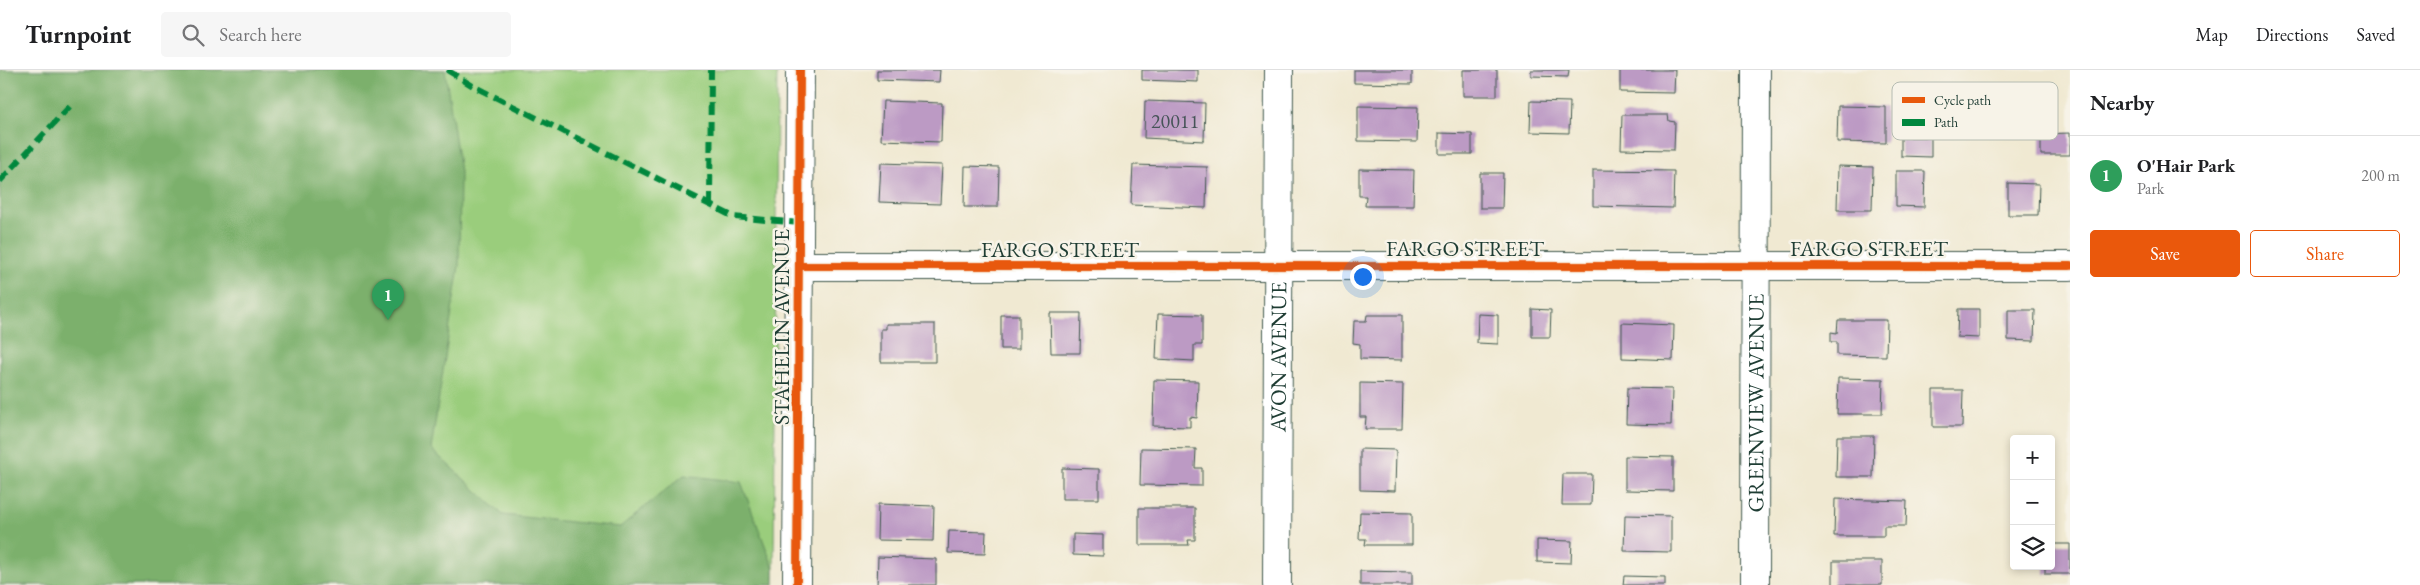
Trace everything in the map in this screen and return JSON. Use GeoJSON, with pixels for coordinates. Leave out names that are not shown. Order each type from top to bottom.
{"type":"FeatureCollection","features":[{"type":"Feature","properties":{"kind":"street","name":"STAHELIN AVENUE"},"geometry":{"type":"LineString","coordinates":[[797,585],[800,70]]}},
{"type":"Feature","properties":{"kind":"street","name":"AVON AVENUE"},"geometry":{"type":"LineString","coordinates":[[1277,585],[1279,70]]}},
{"type":"Feature","properties":{"kind":"street","name":"GREENVIEW AVENUE"},"geometry":{"type":"LineString","coordinates":[[1755,585],[1756,70]]}},
{"type":"Feature","properties":{"kind":"street","name":"FARGO STREET"},"geometry":{"type":"LineString","coordinates":[[799,266],[2070,266]]}},
{"type":"Feature","properties":{"kind":"green space"},"geometry":{"type":"Polygon","coordinates":[[[0,70],[777,70],[774,585],[0,585],[0,70]]]}},
{"type":"Feature","properties":{"kind":"green space"},"geometry":{"type":"Polygon","coordinates":[[[0,70],[445,70],[460,172],[459,266],[431,449],[503,515],[620,527],[684,475],[741,482],[774,569],[774,585],[0,585],[0,70]]]}},
{"type":"Feature","properties":{"kind":"building"},"geometry":{"type":"Polygon","coordinates":[[[877,70],[940,70],[939,82],[877,80],[877,70]]]}},
{"type":"Feature","properties":{"kind":"building"},"geometry":{"type":"Polygon","coordinates":[[[1142,70],[1198,70],[1198,82],[1142,80],[1142,70]]]}},
{"type":"Feature","properties":{"kind":"building"},"geometry":{"type":"Polygon","coordinates":[[[1354,70],[1412,70],[1412,84],[1354,83],[1354,70]]]}},
{"type":"Feature","properties":{"kind":"building"},"geometry":{"type":"Polygon","coordinates":[[[1463,70],[1497,70],[1497,96],[1463,96],[1463,70]]]}},
{"type":"Feature","properties":{"kind":"building"},"geometry":{"type":"Polygon","coordinates":[[[1531,70],[1569,70],[1568,77],[1531,76],[1531,70]]]}},
{"type":"Feature","properties":{"kind":"building"},"geometry":{"type":"Polygon","coordinates":[[[1620,70],[1675,70],[1674,93],[1620,92],[1620,70]]]}},
{"type":"Feature","properties":{"kind":"building"},"geometry":{"type":"Polygon","coordinates":[[[883,101],[942,103],[941,142],[881,140],[883,101]]]}},
{"type":"Feature","properties":{"kind":"building"},"geometry":{"type":"Polygon","coordinates":[[[1145,101],[1205,103],[1204,141],[1144,138],[1145,101]]]}},
{"type":"Feature","properties":{"kind":"building"},"geometry":{"type":"Polygon","coordinates":[[[1531,101],[1570,102],[1569,133],[1530,132],[1531,101]]]}},
{"type":"Feature","properties":{"kind":"building"},"geometry":{"type":"Polygon","coordinates":[[[1358,106],[1418,107],[1417,142],[1358,141],[1358,106]]]}},
{"type":"Feature","properties":{"kind":"building"},"geometry":{"type":"Polygon","coordinates":[[[1838,106],[1886,107],[1886,143],[1837,142],[1838,106]]]}},
{"type":"Feature","properties":{"kind":"building"},"geometry":{"type":"Polygon","coordinates":[[[1622,115],[1668,115],[1669,121],[1675,122],[1674,150],[1621,149],[1622,115]]]}},
{"type":"Feature","properties":{"kind":"building"},"geometry":{"type":"Polygon","coordinates":[[[1439,133],[1472,134],[1472,154],[1439,154],[1439,133]]]}},
{"type":"Feature","properties":{"kind":"building"},"geometry":{"type":"Polygon","coordinates":[[[2058,133],[2070,133],[2070,155],[2041,155],[2041,140],[2058,140],[2058,133]]]}},
{"type":"Feature","properties":{"kind":"building"},"geometry":{"type":"Polygon","coordinates":[[[1901,140],[1931,140],[1931,157],[1901,156],[1901,140]]]}},
{"type":"Feature","properties":{"kind":"building"},"geometry":{"type":"Polygon","coordinates":[[[881,163],[942,165],[940,204],[879,202],[881,163]]]}},
{"type":"Feature","properties":{"kind":"building"},"geometry":{"type":"Polygon","coordinates":[[[1133,165],[1207,167],[1206,208],[1131,205],[1133,165]]]}},
{"type":"Feature","properties":{"kind":"building"},"geometry":{"type":"Polygon","coordinates":[[[965,166],[999,167],[998,207],[964,207],[965,166]]]}},
{"type":"Feature","properties":{"kind":"building"},"geometry":{"type":"Polygon","coordinates":[[[1838,166],[1873,167],[1872,210],[1837,210],[1838,166]]]}},
{"type":"Feature","properties":{"kind":"building"},"geometry":{"type":"Polygon","coordinates":[[[1359,169],[1414,170],[1413,206],[1365,206],[1366,196],[1359,196],[1359,169]]]}},
{"type":"Feature","properties":{"kind":"building"},"geometry":{"type":"Polygon","coordinates":[[[1593,170],[1674,171],[1673,208],[1593,206],[1593,170]]]}},
{"type":"Feature","properties":{"kind":"building"},"geometry":{"type":"Polygon","coordinates":[[[1896,171],[1925,171],[1924,207],[1896,206],[1896,171]]]}},
{"type":"Feature","properties":{"kind":"building"},"geometry":{"type":"Polygon","coordinates":[[[1480,173],[1503,173],[1502,208],[1480,208],[1480,173]]]}},
{"type":"Feature","properties":{"kind":"building"},"geometry":{"type":"Polygon","coordinates":[[[2008,183],[2039,184],[2038,215],[2008,215],[2008,183]]]}},
{"type":"Feature","properties":{"kind":"building"},"geometry":{"type":"Polygon","coordinates":[[[1532,309],[1551,310],[1550,337],[1532,337],[1532,309]]]}},
{"type":"Feature","properties":{"kind":"building"},"geometry":{"type":"Polygon","coordinates":[[[1958,309],[1979,309],[1979,338],[1957,337],[1958,309]]]}},
{"type":"Feature","properties":{"kind":"building"},"geometry":{"type":"Polygon","coordinates":[[[2008,310],[2035,310],[2034,341],[2008,340],[2008,310]]]}},
{"type":"Feature","properties":{"kind":"building"},"geometry":{"type":"Polygon","coordinates":[[[1050,313],[1081,313],[1080,353],[1051,353],[1050,313]]]}},
{"type":"Feature","properties":{"kind":"building"},"geometry":{"type":"Polygon","coordinates":[[[1158,314],[1202,315],[1202,345],[1194,345],[1194,361],[1156,359],[1158,314]]]}},
{"type":"Feature","properties":{"kind":"building"},"geometry":{"type":"Polygon","coordinates":[[[1478,314],[1498,315],[1498,344],[1477,343],[1478,314]]]}},
{"type":"Feature","properties":{"kind":"building"},"geometry":{"type":"Polygon","coordinates":[[[1001,315],[1019,315],[1019,349],[1001,349],[1001,315]]]}},
{"type":"Feature","properties":{"kind":"building"},"geometry":{"type":"Polygon","coordinates":[[[1367,315],[1402,315],[1402,360],[1360,359],[1360,344],[1353,343],[1354,321],[1366,321],[1367,315]]]}},
{"type":"Feature","properties":{"kind":"building"},"geometry":{"type":"Polygon","coordinates":[[[1838,320],[1887,320],[1886,356],[1837,355],[1837,342],[1831,342],[1831,332],[1837,333],[1838,320]]]}},
{"type":"Feature","properties":{"kind":"building"},"geometry":{"type":"Polygon","coordinates":[[[1622,323],[1674,325],[1673,360],[1622,358],[1622,323]]]}},
{"type":"Feature","properties":{"kind":"building"},"geometry":{"type":"Polygon","coordinates":[[[886,324],[935,324],[935,362],[881,362],[881,329],[886,329],[886,324]]]}},
{"type":"Feature","properties":{"kind":"building"},"geometry":{"type":"Polygon","coordinates":[[[1838,378],[1883,379],[1882,414],[1837,414],[1838,378]]]}},
{"type":"Feature","properties":{"kind":"building"},"geometry":{"type":"Polygon","coordinates":[[[1154,380],[1198,381],[1197,418],[1190,417],[1190,427],[1153,426],[1154,380]]]}},
{"type":"Feature","properties":{"kind":"building"},"geometry":{"type":"Polygon","coordinates":[[[1360,383],[1403,384],[1402,429],[1365,429],[1366,417],[1360,417],[1360,383]]]}},
{"type":"Feature","properties":{"kind":"building"},"geometry":{"type":"Polygon","coordinates":[[[1627,388],[1672,389],[1671,425],[1626,424],[1627,388]]]}},
{"type":"Feature","properties":{"kind":"building"},"geometry":{"type":"Polygon","coordinates":[[[1933,390],[1963,390],[1962,427],[1933,427],[1933,390]]]}},
{"type":"Feature","properties":{"kind":"building"},"geometry":{"type":"Polygon","coordinates":[[[1837,436],[1874,436],[1873,477],[1836,477],[1837,436]]]}},
{"type":"Feature","properties":{"kind":"building"},"geometry":{"type":"Polygon","coordinates":[[[1141,448],[1196,449],[1195,468],[1202,468],[1202,486],[1140,485],[1141,448]]]}},
{"type":"Feature","properties":{"kind":"building"},"geometry":{"type":"Polygon","coordinates":[[[1360,449],[1396,450],[1395,491],[1360,490],[1360,449]]]}},
{"type":"Feature","properties":{"kind":"building"},"geometry":{"type":"Polygon","coordinates":[[[1625,456],[1673,457],[1673,491],[1625,490],[1625,456]]]}},
{"type":"Feature","properties":{"kind":"building"},"geometry":{"type":"Polygon","coordinates":[[[1062,468],[1099,469],[1099,499],[1062,499],[1062,468]]]}},
{"type":"Feature","properties":{"kind":"building"},"geometry":{"type":"Polygon","coordinates":[[[1563,474],[1592,474],[1591,505],[1562,505],[1563,474]]]}},
{"type":"Feature","properties":{"kind":"building"},"geometry":{"type":"Polygon","coordinates":[[[1835,499],[1907,501],[1906,526],[1884,526],[1884,536],[1834,536],[1835,499]]]}},
{"type":"Feature","properties":{"kind":"building"},"geometry":{"type":"Polygon","coordinates":[[[878,504],[934,506],[933,541],[877,540],[878,504]]]}},
{"type":"Feature","properties":{"kind":"building"},"geometry":{"type":"Polygon","coordinates":[[[1139,508],[1195,508],[1195,540],[1188,540],[1189,545],[1139,545],[1139,508]]]}},
{"type":"Feature","properties":{"kind":"building"},"geometry":{"type":"Polygon","coordinates":[[[1360,512],[1412,513],[1412,545],[1365,545],[1366,539],[1359,539],[1360,512]]]}},
{"type":"Feature","properties":{"kind":"building"},"geometry":{"type":"Polygon","coordinates":[[[1625,515],[1671,516],[1671,552],[1624,551],[1625,515]]]}},
{"type":"Feature","properties":{"kind":"building"},"geometry":{"type":"Polygon","coordinates":[[[949,531],[986,532],[985,554],[948,553],[949,531]]]}},
{"type":"Feature","properties":{"kind":"building"},"geometry":{"type":"Polygon","coordinates":[[[1073,534],[1103,535],[1103,556],[1073,555],[1073,534]]]}},
{"type":"Feature","properties":{"kind":"building"},"geometry":{"type":"Polygon","coordinates":[[[1537,540],[1572,541],[1571,563],[1537,562],[1537,540]]]}},
{"type":"Feature","properties":{"kind":"building"},"geometry":{"type":"Polygon","coordinates":[[[2055,544],[2070,544],[2070,574],[2045,574],[2045,570],[2055,570],[2055,544]]]}},
{"type":"Feature","properties":{"kind":"building"},"geometry":{"type":"Polygon","coordinates":[[[878,557],[936,559],[936,585],[877,585],[878,557]]]}},
{"type":"Feature","properties":{"kind":"building"},"geometry":{"type":"Polygon","coordinates":[[[1833,561],[1882,561],[1882,585],[1833,585],[1833,561]]]}},
{"type":"Feature","properties":{"kind":"building"},"geometry":{"type":"Polygon","coordinates":[[[1360,571],[1412,572],[1412,585],[1360,585],[1360,571]]]}},
{"type":"Feature","properties":{"kind":"building"},"geometry":{"type":"Polygon","coordinates":[[[1624,576],[1665,577],[1665,585],[1623,585],[1624,576]]]}},
{"type":"Feature","properties":{"kind":"marked path"},"geometry":{"type":"LineString","coordinates":[[447,70],[473,86],[734,217],[799,223]]}},
{"type":"Feature","properties":{"kind":"marked path"},"geometry":{"type":"LineString","coordinates":[[710,205],[711,70]]}},
{"type":"Feature","properties":{"kind":"marked path"},"geometry":{"type":"LineString","coordinates":[[0,181],[71,105]]}},
{"type":"Feature","properties":{"kind":"cycle path"},"geometry":{"type":"LineString","coordinates":[[797,585],[800,70]]}},
{"type":"Feature","properties":{"kind":"cycle path"},"geometry":{"type":"LineString","coordinates":[[799,266],[2070,266]]}},
{"type":"Feature","properties":{"kind":"place","name":"O'Hair Park"},"geometry":{"type":"Point","coordinates":[388,320]}}]}
